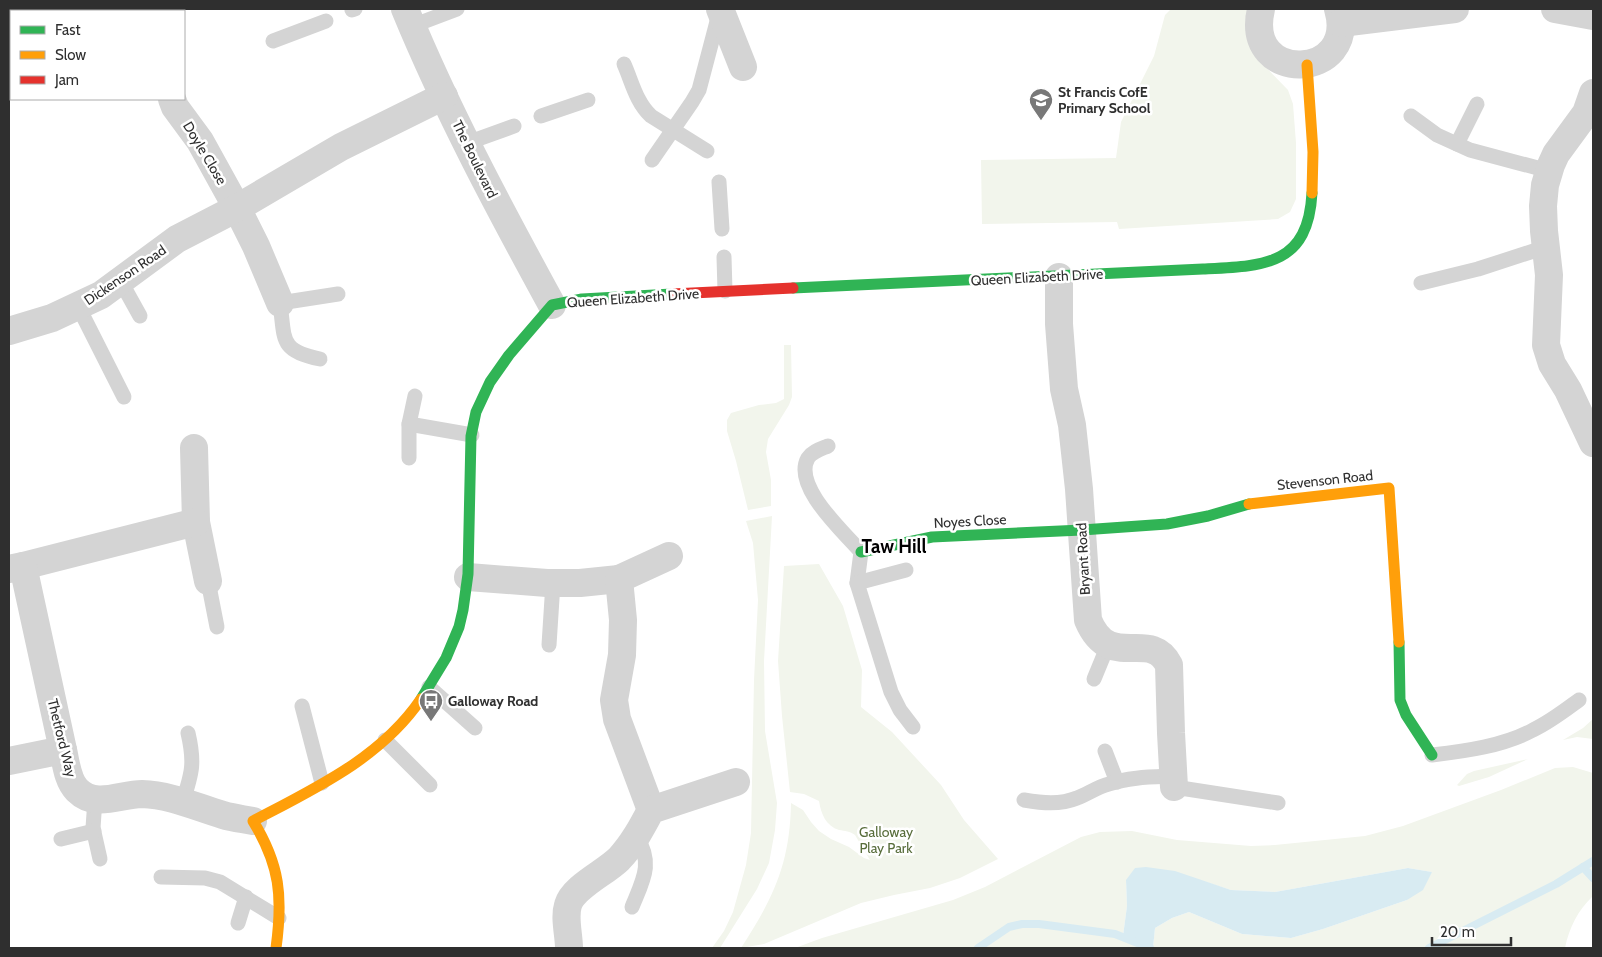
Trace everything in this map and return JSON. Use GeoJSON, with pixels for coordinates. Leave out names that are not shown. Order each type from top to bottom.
{"type":"FeatureCollection","features":[{"type":"Feature","properties":{"kind":"street"},"geometry":{"type":"LineString","coordinates":[[1261,9],[1258,22],[1260,36],[1266,48],[1276,58],[1288,64],[1301,66],[1315,63],[1327,56],[1335,46],[1340,33],[1339,16],[1453,9]]}},
{"type":"Feature","properties":{"kind":"street"},"geometry":{"type":"LineString","coordinates":[[1556,9],[1593,16]]}},
{"type":"Feature","properties":{"kind":"street"},"geometry":{"type":"LineString","coordinates":[[720,10],[743,67]]}},
{"type":"Feature","properties":{"kind":"street","name":"The Boulevard"},"geometry":{"type":"LineString","coordinates":[[409,17],[467,143],[513,235],[552,304]]}},
{"type":"Feature","properties":{"kind":"street","name":"Queen Elizabeth Drive"},"geometry":{"type":"LineString","coordinates":[[253,821],[356,762],[385,740],[424,696],[445,658],[458,628],[464,606],[468,577],[470,460],[475,414],[484,393],[503,364],[552,304],[590,299],[725,291],[1161,272],[1261,264],[1293,249],[1305,231],[1311,196],[1312,155],[1307,65]]}},
{"type":"Feature","properties":{"kind":"street"},"geometry":{"type":"LineString","coordinates":[[1593,93],[1586,113],[1556,154],[1545,185],[1543,206],[1549,275],[1545,334],[1547,350],[1552,364],[1581,414],[1593,443]]}},
{"type":"Feature","properties":{"kind":"street","name":"Dickenson Road"},"geometry":{"type":"LineString","coordinates":[[9,331],[52,318],[101,295],[177,239],[236,208],[341,147],[444,96]]}},
{"type":"Feature","properties":{"kind":"street","name":"Doyle Close"},"geometry":{"type":"LineString","coordinates":[[172,100],[175,107],[200,142],[236,208]]}},
{"type":"Feature","properties":{"kind":"street"},"geometry":{"type":"LineString","coordinates":[[236,208],[256,246],[280,303]]}},
{"type":"Feature","properties":{"kind":"street","name":"Bryant Road"},"geometry":{"type":"LineString","coordinates":[[1059,277],[1059,324],[1064,389],[1072,425],[1088,620],[1092,631],[1100,640],[1108,645]]}},
{"type":"Feature","properties":{"kind":"street"},"geometry":{"type":"LineString","coordinates":[[194,448],[196,522],[208,581]]}},
{"type":"Feature","properties":{"kind":"street","name":"Stevenson Road"},"geometry":{"type":"LineString","coordinates":[[1082,530],[1167,524],[1208,516],[1242,505],[1388,488],[1397,604],[1400,700],[1406,715],[1432,755]]}},
{"type":"Feature","properties":{"kind":"street","name":"Thetford Way"},"geometry":{"type":"LineString","coordinates":[[96,799],[77,790],[71,781],[16,567],[196,522]]}},
{"type":"Feature","properties":{"kind":"street","name":"Noyes Close"},"geometry":{"type":"LineString","coordinates":[[861,552],[932,537],[1082,530]]}},
{"type":"Feature","properties":{"kind":"street"},"geometry":{"type":"LineString","coordinates":[[468,577],[553,583],[619,579],[669,556]]}},
{"type":"Feature","properties":{"kind":"street"},"geometry":{"type":"LineString","coordinates":[[619,579],[623,620],[622,655],[616,679],[614,700],[616,719],[651,810]]}},
{"type":"Feature","properties":{"kind":"street"},"geometry":{"type":"LineString","coordinates":[[1108,645],[1118,649],[1146,648],[1161,654],[1168,665],[1170,733],[1174,781]]}},
{"type":"Feature","properties":{"kind":"street"},"geometry":{"type":"LineString","coordinates":[[9,761],[63,750]]}},
{"type":"Feature","properties":{"kind":"street"},"geometry":{"type":"LineString","coordinates":[[570,948],[567,913],[571,899],[580,888],[618,860],[636,836],[651,810],[736,782]]}},
{"type":"Feature","properties":{"kind":"street"},"geometry":{"type":"LineString","coordinates":[[96,799],[101,800],[139,794],[156,795],[183,801],[223,815],[253,821],[270,851],[276,873],[279,897],[276,948]]}},
{"type":"Feature","properties":{"kind":"lane"},"geometry":{"type":"LineString","coordinates":[[409,17],[457,9]]}},
{"type":"Feature","properties":{"kind":"lane"},"geometry":{"type":"LineString","coordinates":[[652,160],[692,102],[698,90],[720,10]]}},
{"type":"Feature","properties":{"kind":"lane"},"geometry":{"type":"LineString","coordinates":[[273,40],[326,21]]}},
{"type":"Feature","properties":{"kind":"lane"},"geometry":{"type":"LineString","coordinates":[[624,64],[643,109],[706,151]]}},
{"type":"Feature","properties":{"kind":"lane"},"geometry":{"type":"LineString","coordinates":[[541,116],[588,100]]}},
{"type":"Feature","properties":{"kind":"lane"},"geometry":{"type":"LineString","coordinates":[[1457,144],[1477,104]]}},
{"type":"Feature","properties":{"kind":"lane"},"geometry":{"type":"LineString","coordinates":[[1411,116],[1437,135],[1470,150],[1550,171]]}},
{"type":"Feature","properties":{"kind":"lane"},"geometry":{"type":"LineString","coordinates":[[467,143],[514,126]]}},
{"type":"Feature","properties":{"kind":"lane"},"geometry":{"type":"LineString","coordinates":[[719,182],[722,229]]}},
{"type":"Feature","properties":{"kind":"lane"},"geometry":{"type":"LineString","coordinates":[[1420,283],[1478,269],[1546,247]]}},
{"type":"Feature","properties":{"kind":"lane"},"geometry":{"type":"LineString","coordinates":[[724,257],[725,291]]}},
{"type":"Feature","properties":{"kind":"lane"},"geometry":{"type":"LineString","coordinates":[[120,280],[140,316]]}},
{"type":"Feature","properties":{"kind":"lane"},"geometry":{"type":"LineString","coordinates":[[320,359],[297,353],[286,343],[280,303],[338,294]]}},
{"type":"Feature","properties":{"kind":"lane"},"geometry":{"type":"LineString","coordinates":[[78,306],[124,396]]}},
{"type":"Feature","properties":{"kind":"lane"},"geometry":{"type":"LineString","coordinates":[[409,458],[410,424],[415,396]]}},
{"type":"Feature","properties":{"kind":"lane"},"geometry":{"type":"LineString","coordinates":[[410,424],[472,434]]}},
{"type":"Feature","properties":{"kind":"lane"},"geometry":{"type":"LineString","coordinates":[[828,446],[809,456],[806,472],[807,483],[816,500],[861,552],[857,583],[891,692],[900,710],[913,727]]}},
{"type":"Feature","properties":{"kind":"lane"},"geometry":{"type":"LineString","coordinates":[[857,583],[906,570]]}},
{"type":"Feature","properties":{"kind":"lane"},"geometry":{"type":"LineString","coordinates":[[208,581],[217,627]]}},
{"type":"Feature","properties":{"kind":"lane"},"geometry":{"type":"LineString","coordinates":[[549,645],[553,583]]}},
{"type":"Feature","properties":{"kind":"lane"},"geometry":{"type":"LineString","coordinates":[[1094,679],[1108,645]]}},
{"type":"Feature","properties":{"kind":"lane"},"geometry":{"type":"LineString","coordinates":[[429,687],[475,728]]}},
{"type":"Feature","properties":{"kind":"lane"},"geometry":{"type":"LineString","coordinates":[[1432,755],[1498,744],[1532,731],[1557,716],[1578,700]]}},
{"type":"Feature","properties":{"kind":"lane"},"geometry":{"type":"LineString","coordinates":[[302,706],[322,783]]}},
{"type":"Feature","properties":{"kind":"lane"},"geometry":{"type":"LineString","coordinates":[[183,801],[192,775],[193,763],[188,733]]}},
{"type":"Feature","properties":{"kind":"lane"},"geometry":{"type":"LineString","coordinates":[[385,740],[430,785]]}},
{"type":"Feature","properties":{"kind":"lane"},"geometry":{"type":"LineString","coordinates":[[1105,751],[1117,782]]}},
{"type":"Feature","properties":{"kind":"lane"},"geometry":{"type":"LineString","coordinates":[[1024,800],[1047,804],[1065,802],[1098,788],[1136,778],[1174,781],[1278,803]]}},
{"type":"Feature","properties":{"kind":"lane"},"geometry":{"type":"LineString","coordinates":[[96,799],[93,817],[100,859]]}},
{"type":"Feature","properties":{"kind":"lane"},"geometry":{"type":"LineString","coordinates":[[61,839],[94,831]]}},
{"type":"Feature","properties":{"kind":"lane"},"geometry":{"type":"LineString","coordinates":[[632,907],[646,867],[646,857],[642,845],[636,836]]}},
{"type":"Feature","properties":{"kind":"lane"},"geometry":{"type":"LineString","coordinates":[[161,877],[205,878],[220,882],[279,918]]}},
{"type":"Feature","properties":{"kind":"lane"},"geometry":{"type":"LineString","coordinates":[[238,923],[246,897]]}},
{"type":"Feature","properties":{"kind":"green space"},"geometry":{"type":"Polygon","coordinates":[[[1171,9],[1256,9],[1253,41],[1256,57],[1288,90],[1293,104],[1296,143],[1296,199],[1290,212],[1278,219],[1119,229],[1117,222],[982,224],[981,160],[1116,158],[1121,122],[1154,56],[1165,15],[1171,9]]]}},
{"type":"Feature","properties":{"kind":"green space"},"geometry":{"type":"Polygon","coordinates":[[[784,345],[791,345],[792,397],[768,439],[766,452],[771,480],[771,506],[748,510],[727,431],[727,420],[731,413],[759,405],[776,403],[784,399],[784,345]]]}},
{"type":"Feature","properties":{"kind":"green space"},"geometry":{"type":"Polygon","coordinates":[[[772,516],[764,661],[765,731],[777,803],[775,830],[769,863],[757,889],[720,948],[712,948],[724,931],[733,912],[746,865],[751,833],[754,680],[758,600],[753,543],[746,521],[772,516]]]}},
{"type":"Feature","properties":{"kind":"green space","name":"Galloway Play Park"},"geometry":{"type":"Polygon","coordinates":[[[819,564],[843,606],[862,670],[861,707],[892,732],[941,785],[964,820],[998,859],[960,878],[930,888],[861,903],[764,944],[741,948],[771,897],[778,880],[787,844],[791,803],[803,810],[819,831],[870,860],[855,835],[834,828],[827,822],[819,801],[804,794],[790,792],[778,661],[784,566],[819,564]]]}},
{"type":"Feature","properties":{"kind":"green space"},"geometry":{"type":"Polygon","coordinates":[[[1593,719],[1593,739],[1577,737],[1563,740],[1583,728],[1593,719]]]}},
{"type":"Feature","properties":{"kind":"green space"},"geometry":{"type":"Polygon","coordinates":[[[1528,759],[1489,777],[1457,785],[1467,774],[1474,771],[1528,759]]]}},
{"type":"Feature","properties":{"kind":"green space"},"geometry":{"type":"Polygon","coordinates":[[[1573,767],[1593,773],[1593,896],[1575,920],[1565,948],[1153,948],[1155,928],[1172,918],[1189,912],[1242,934],[1291,938],[1323,929],[1407,900],[1432,872],[1408,868],[1275,892],[1231,890],[1203,881],[1126,880],[1127,906],[1123,936],[1150,948],[795,948],[822,938],[953,900],[985,887],[1081,837],[1100,832],[1132,831],[1177,840],[1251,846],[1365,836],[1403,826],[1555,768],[1573,767]]]}},
{"type":"Feature","properties":{"kind":"shaded area"},"geometry":{"type":"Polygon","coordinates":[[[1146,867],[1175,871],[1231,890],[1275,892],[1408,868],[1432,872],[1423,890],[1407,900],[1291,938],[1242,934],[1189,912],[1172,918],[1155,928],[1153,948],[1150,948],[1123,936],[1127,906],[1126,880],[1135,868],[1146,867]]]}},
{"type":"Feature","properties":{"kind":"waterway"},"geometry":{"type":"LineString","coordinates":[[1429,948],[1556,884],[1593,861]]}},
{"type":"Feature","properties":{"kind":"waterway"},"geometry":{"type":"LineString","coordinates":[[1583,867],[1593,878]]}},
{"type":"Feature","properties":{"kind":"waterway"},"geometry":{"type":"LineString","coordinates":[[978,948],[1009,927],[1022,924],[1039,924],[1115,934],[1150,948]]}},
{"type":"Feature","properties":{"kind":"traffic: fast"},"geometry":{"type":"LineString","coordinates":[[793,288],[1225,268],[1263,263],[1279,257],[1292,248],[1302,235],[1309,217],[1312,193]]}},
{"type":"Feature","properties":{"kind":"traffic: fast"},"geometry":{"type":"LineString","coordinates":[[421,699],[446,658],[459,627],[463,610],[468,574],[471,436],[476,412],[490,382],[509,355],[552,305],[582,299],[672,294]]}},
{"type":"Feature","properties":{"kind":"traffic: fast"},"geometry":{"type":"LineString","coordinates":[[861,552],[932,537],[1167,524],[1208,516],[1249,504]]}},
{"type":"Feature","properties":{"kind":"traffic: fast"},"geometry":{"type":"LineString","coordinates":[[1399,642],[1400,700],[1406,715],[1432,755]]}},
{"type":"Feature","properties":{"kind":"traffic: slow"},"geometry":{"type":"LineString","coordinates":[[1307,65],[1313,152],[1312,193]]}},
{"type":"Feature","properties":{"kind":"traffic: slow"},"geometry":{"type":"LineString","coordinates":[[1249,504],[1389,488],[1399,642]]}},
{"type":"Feature","properties":{"kind":"traffic: slow"},"geometry":{"type":"LineString","coordinates":[[276,948],[279,913],[277,882],[269,852],[253,821],[322,784],[366,755],[405,720],[421,699]]}},
{"type":"Feature","properties":{"kind":"traffic: jam"},"geometry":{"type":"LineString","coordinates":[[672,294],[793,288]]}},
{"type":"Feature","properties":{"kind":"place","name":"St Francis CofE Primary School"},"geometry":{"type":"Point","coordinates":[1041,121]}},
{"type":"Feature","properties":{"kind":"place","name":"Galloway Road"},"geometry":{"type":"Point","coordinates":[431,722]}},
{"type":"Feature","properties":{"kind":"district","name":"Taw Hill"},"geometry":{"type":"Point","coordinates":[894,546]}}]}
